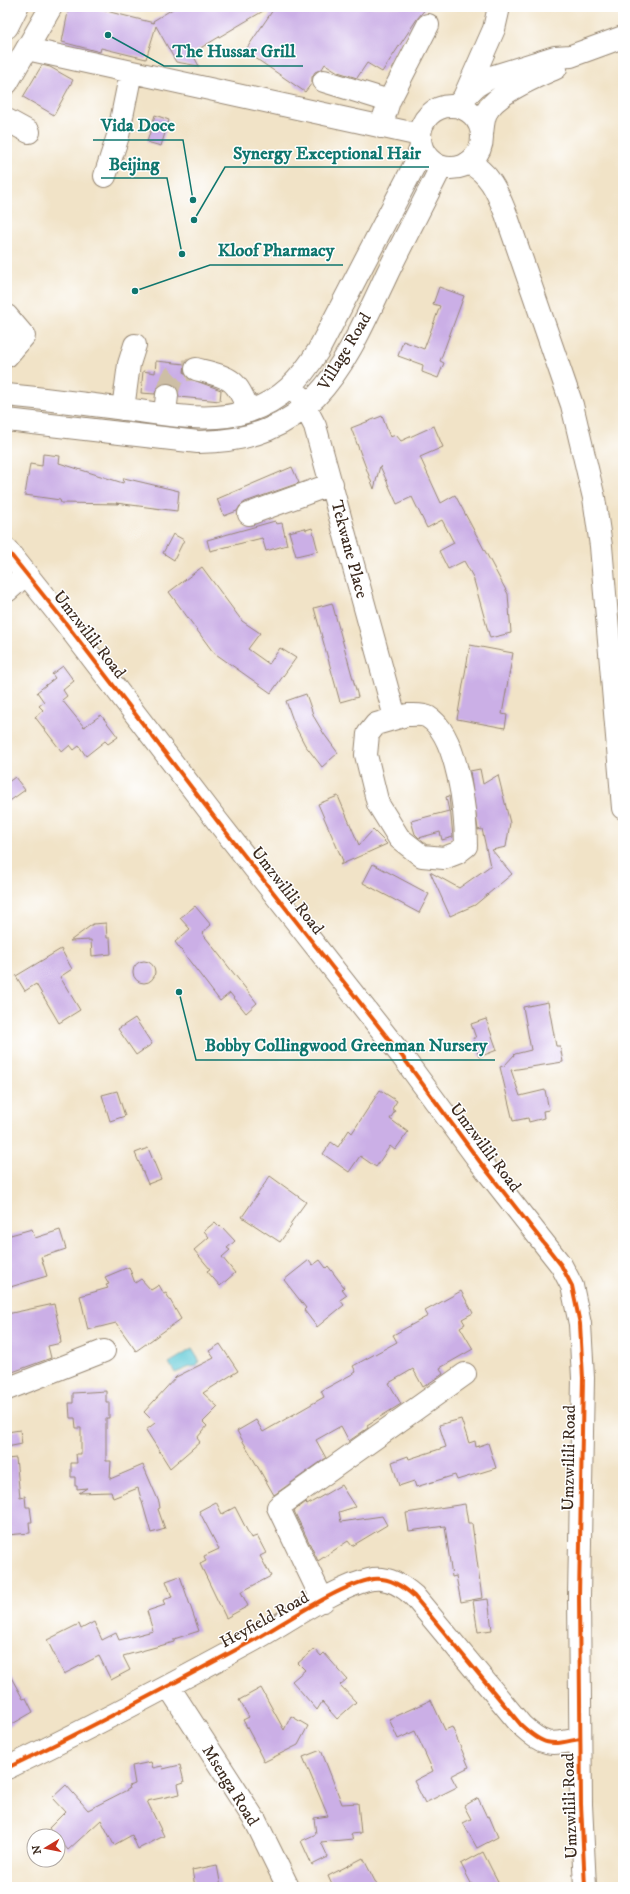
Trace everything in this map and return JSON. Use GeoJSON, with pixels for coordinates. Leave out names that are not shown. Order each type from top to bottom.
{"type":"FeatureCollection","features":[{"type":"Feature","properties":{"kind":"main road"},"geometry":{"type":"LineString","coordinates":[[7,27],[17,7]]}},
{"type":"Feature","properties":{"kind":"main road"},"geometry":{"type":"LineString","coordinates":[[7,84],[51,7]]}},
{"type":"Feature","properties":{"kind":"main road"},"geometry":{"type":"LineString","coordinates":[[460,102],[494,30],[499,7]]}},
{"type":"Feature","properties":{"kind":"main road"},"geometry":{"type":"LineString","coordinates":[[381,127],[389,102],[428,25]]}},
{"type":"Feature","properties":{"kind":"main road"},"geometry":{"type":"LineString","coordinates":[[571,56],[559,66],[507,93],[497,101],[486,114],[479,150],[468,163],[460,167],[440,167],[429,159],[421,141],[422,127],[431,114],[460,102],[476,86],[491,77],[555,57],[571,56],[623,37]]}},
{"type":"Feature","properties":{"kind":"main road"},"geometry":{"type":"LineString","coordinates":[[27,49],[381,127],[421,141]]}},
{"type":"Feature","properties":{"kind":"main road"},"geometry":{"type":"LineString","coordinates":[[105,176],[118,136],[131,72]]}},
{"type":"Feature","properties":{"kind":"main road"},"geometry":{"type":"LineString","coordinates":[[324,81],[389,102]]}},
{"type":"Feature","properties":{"kind":"main road"},"geometry":{"type":"LineString","coordinates":[[460,102],[480,126],[482,134]]}},
{"type":"Feature","properties":{"kind":"main road"},"geometry":{"type":"LineString","coordinates":[[7,120],[28,132]]}},
{"type":"Feature","properties":{"kind":"main road","name":"Village Road"},"geometry":{"type":"LineString","coordinates":[[7,395],[123,409],[166,405],[218,417],[249,411],[271,401],[294,385],[303,375],[318,351],[414,166],[421,141]]}},
{"type":"Feature","properties":{"kind":"main road"},"geometry":{"type":"LineString","coordinates":[[468,163],[486,176],[501,200],[572,405],[585,455],[601,546],[623,808]]}},
{"type":"Feature","properties":{"kind":"main road","name":"Village Road"},"geometry":{"type":"LineString","coordinates":[[7,420],[183,441],[224,442],[254,435],[273,428],[307,407],[331,380],[357,337],[440,167]]}},
{"type":"Feature","properties":{"kind":"main road"},"geometry":{"type":"LineString","coordinates":[[7,316],[24,336],[7,356]]}},
{"type":"Feature","properties":{"kind":"main road"},"geometry":{"type":"LineString","coordinates":[[123,409],[129,364],[135,345]]}},
{"type":"Feature","properties":{"kind":"main road"},"geometry":{"type":"LineString","coordinates":[[196,369],[231,380],[242,393],[249,411]]}},
{"type":"Feature","properties":{"kind":"main road","name":"Tekwane Place"},"geometry":{"type":"LineString","coordinates":[[294,385],[307,407],[315,426],[395,717]]}},
{"type":"Feature","properties":{"kind":"main road"},"geometry":{"type":"LineString","coordinates":[[249,514],[332,484]]}},
{"type":"Feature","properties":{"kind":"main road","name":"Umzwilili Road"},"geometry":{"type":"LineString","coordinates":[[7,550],[402,1056],[568,1276],[577,1302],[580,1324],[583,1378],[579,1515],[580,1739],[586,1887]]}},
{"type":"Feature","properties":{"kind":"main road"},"geometry":{"type":"LineString","coordinates":[[7,591],[26,574]]}},
{"type":"Feature","properties":{"kind":"main road"},"geometry":{"type":"LineString","coordinates":[[407,715],[426,716],[437,724],[445,738],[457,768],[466,827],[466,846],[457,853],[444,858],[422,856],[400,838],[378,804],[366,755],[368,734],[376,724],[395,717],[407,715]]}},
{"type":"Feature","properties":{"kind":"main road"},"geometry":{"type":"LineString","coordinates":[[7,1389],[104,1351]]}},
{"type":"Feature","properties":{"kind":"main road"},"geometry":{"type":"LineString","coordinates":[[323,1600],[278,1507],[465,1374]]}},
{"type":"Feature","properties":{"kind":"main road","name":"Heyfield Road"},"geometry":{"type":"LineString","coordinates":[[7,1768],[169,1687],[323,1600],[350,1587],[370,1580],[386,1580],[396,1583],[414,1596],[528,1731],[537,1739],[554,1744],[580,1739]]}},
{"type":"Feature","properties":{"kind":"main road","name":"Msenga Road"},"geometry":{"type":"LineString","coordinates":[[169,1687],[256,1822],[288,1887]]}},
{"type":"Feature","properties":{"kind":"water"},"geometry":{"type":"Polygon","coordinates":[[[192,1349],[199,1360],[197,1366],[175,1373],[169,1363],[192,1349]]]}},
{"type":"Feature","properties":{"kind":"building"},"geometry":{"type":"Polygon","coordinates":[[[69,7],[90,7],[154,23],[153,21],[176,7],[270,7],[192,53],[199,66],[176,62],[156,26],[146,59],[101,48],[100,52],[62,42],[69,7]]]}},
{"type":"Feature","properties":{"kind":"building"},"geometry":{"type":"Polygon","coordinates":[[[275,7],[427,7],[417,19],[382,72],[367,63],[357,78],[338,72],[325,64],[322,69],[315,72],[312,77],[312,83],[305,92],[245,51],[275,7]]]}},
{"type":"Feature","properties":{"kind":"building"},"geometry":{"type":"Polygon","coordinates":[[[42,65],[50,67],[73,80],[54,115],[23,97],[42,65]]]}},
{"type":"Feature","properties":{"kind":"building"},"geometry":{"type":"Polygon","coordinates":[[[155,115],[169,120],[161,146],[147,142],[155,115]]]}},
{"type":"Feature","properties":{"kind":"building"},"geometry":{"type":"Polygon","coordinates":[[[439,287],[464,296],[440,361],[444,363],[438,378],[422,372],[423,365],[398,356],[403,341],[424,349],[440,306],[433,304],[439,287]]]}},
{"type":"Feature","properties":{"kind":"building"},"geometry":{"type":"Polygon","coordinates":[[[156,361],[185,364],[184,372],[188,378],[221,390],[220,401],[179,397],[178,390],[174,385],[169,383],[162,384],[157,388],[155,394],[141,393],[143,371],[155,373],[156,361]]]}},
{"type":"Feature","properties":{"kind":"building"},"geometry":{"type":"Polygon","coordinates":[[[382,416],[390,437],[396,435],[401,441],[434,426],[443,447],[420,457],[441,503],[455,495],[508,594],[511,633],[490,638],[473,577],[464,561],[448,569],[439,551],[454,543],[442,520],[427,528],[412,497],[397,504],[380,466],[374,489],[351,428],[382,416]]]}},
{"type":"Feature","properties":{"kind":"building"},"geometry":{"type":"Polygon","coordinates":[[[43,454],[60,456],[59,463],[123,483],[124,478],[179,491],[177,511],[116,503],[119,504],[61,503],[60,500],[25,495],[30,464],[42,466],[43,454]]]}},
{"type":"Feature","properties":{"kind":"building"},"geometry":{"type":"Polygon","coordinates":[[[292,467],[299,483],[245,502],[237,511],[224,516],[217,499],[292,467]]]}},
{"type":"Feature","properties":{"kind":"building"},"geometry":{"type":"Polygon","coordinates":[[[275,521],[276,524],[282,523],[287,545],[266,551],[262,538],[210,551],[207,540],[275,521]]]}},
{"type":"Feature","properties":{"kind":"building"},"geometry":{"type":"Polygon","coordinates":[[[305,528],[306,530],[312,528],[318,551],[296,556],[289,532],[305,528]]]}},
{"type":"Feature","properties":{"kind":"building"},"geometry":{"type":"Polygon","coordinates":[[[173,534],[184,540],[174,560],[163,553],[173,534]]]}},
{"type":"Feature","properties":{"kind":"building"},"geometry":{"type":"Polygon","coordinates":[[[202,567],[242,621],[260,633],[248,649],[269,664],[280,648],[296,658],[271,693],[213,652],[169,592],[202,567]]]}},
{"type":"Feature","properties":{"kind":"building"},"geometry":{"type":"Polygon","coordinates":[[[332,603],[358,697],[340,702],[314,608],[332,603]]]}},
{"type":"Feature","properties":{"kind":"building"},"geometry":{"type":"Polygon","coordinates":[[[470,645],[513,653],[502,714],[507,715],[505,728],[457,719],[470,645]]]}},
{"type":"Feature","properties":{"kind":"building"},"geometry":{"type":"Polygon","coordinates":[[[63,666],[74,681],[63,690],[67,696],[62,700],[84,727],[101,715],[118,737],[108,744],[105,741],[86,756],[79,746],[74,750],[70,745],[62,752],[35,717],[43,710],[39,706],[44,702],[37,692],[55,678],[52,674],[63,666]]]}},
{"type":"Feature","properties":{"kind":"building"},"geometry":{"type":"Polygon","coordinates":[[[306,694],[314,717],[338,753],[322,767],[305,745],[295,726],[286,701],[306,694]]]}},
{"type":"Feature","properties":{"kind":"building"},"geometry":{"type":"Polygon","coordinates":[[[480,769],[483,784],[498,775],[510,823],[506,847],[492,850],[512,874],[475,905],[450,916],[430,872],[459,888],[490,866],[482,829],[478,830],[470,771],[480,769]]]}},
{"type":"Feature","properties":{"kind":"building"},"geometry":{"type":"Polygon","coordinates":[[[15,777],[25,790],[7,803],[7,783],[15,777]]]}},
{"type":"Feature","properties":{"kind":"building"},"geometry":{"type":"Polygon","coordinates":[[[338,796],[359,845],[373,830],[387,844],[340,865],[343,861],[318,804],[338,796]]]}},
{"type":"Feature","properties":{"kind":"building"},"geometry":{"type":"Polygon","coordinates":[[[449,796],[453,837],[442,840],[440,832],[419,838],[415,834],[411,821],[449,811],[446,797],[449,796]]]}},
{"type":"Feature","properties":{"kind":"building"},"geometry":{"type":"Polygon","coordinates":[[[373,864],[429,894],[419,913],[363,883],[373,864]]]}},
{"type":"Feature","properties":{"kind":"building"},"geometry":{"type":"Polygon","coordinates":[[[195,906],[211,925],[202,933],[257,1003],[246,1013],[230,993],[220,1001],[175,942],[190,929],[180,918],[195,906]]]}},
{"type":"Feature","properties":{"kind":"building"},"geometry":{"type":"Polygon","coordinates":[[[106,923],[107,938],[110,938],[111,954],[92,956],[91,940],[70,941],[93,924],[106,923]]]}},
{"type":"Feature","properties":{"kind":"building"},"geometry":{"type":"Polygon","coordinates":[[[61,949],[72,969],[60,977],[80,1010],[59,1023],[36,984],[25,991],[16,976],[61,949]]]}},
{"type":"Feature","properties":{"kind":"building"},"geometry":{"type":"Polygon","coordinates":[[[144,961],[152,964],[155,972],[152,980],[144,983],[136,980],[133,972],[136,964],[144,961]]]}},
{"type":"Feature","properties":{"kind":"building"},"geometry":{"type":"Polygon","coordinates":[[[548,1002],[556,1046],[560,1046],[563,1062],[511,1070],[520,1096],[545,1090],[549,1110],[543,1111],[544,1118],[529,1122],[528,1118],[513,1121],[500,1067],[505,1065],[515,1054],[531,1050],[523,1007],[548,1002]]]}},
{"type":"Feature","properties":{"kind":"building"},"geometry":{"type":"Polygon","coordinates":[[[135,1018],[152,1044],[136,1055],[118,1029],[135,1018]]]}},
{"type":"Feature","properties":{"kind":"building"},"geometry":{"type":"Polygon","coordinates":[[[486,1019],[497,1050],[479,1057],[473,1038],[476,1038],[471,1024],[486,1019]]]}},
{"type":"Feature","properties":{"kind":"building"},"geometry":{"type":"Polygon","coordinates":[[[380,1090],[397,1101],[392,1109],[395,1111],[390,1119],[408,1132],[395,1150],[390,1146],[376,1167],[360,1156],[349,1172],[323,1154],[331,1142],[338,1147],[349,1130],[352,1133],[380,1090]]]}},
{"type":"Feature","properties":{"kind":"building"},"geometry":{"type":"Polygon","coordinates":[[[117,1091],[125,1116],[110,1121],[102,1095],[117,1091]]]}},
{"type":"Feature","properties":{"kind":"building"},"geometry":{"type":"Polygon","coordinates":[[[148,1148],[161,1179],[148,1184],[135,1153],[148,1148]]]}},
{"type":"Feature","properties":{"kind":"building"},"geometry":{"type":"Polygon","coordinates":[[[270,1176],[306,1202],[290,1224],[292,1225],[280,1242],[242,1217],[270,1176]]]}},
{"type":"Feature","properties":{"kind":"building"},"geometry":{"type":"Polygon","coordinates":[[[215,1222],[220,1227],[221,1226],[235,1241],[227,1248],[230,1250],[222,1257],[235,1273],[220,1286],[207,1271],[210,1269],[194,1250],[209,1237],[204,1231],[215,1222]]]}},
{"type":"Feature","properties":{"kind":"building"},"geometry":{"type":"Polygon","coordinates":[[[32,1229],[35,1238],[60,1230],[66,1249],[41,1257],[47,1276],[7,1288],[7,1236],[32,1229]]]}},
{"type":"Feature","properties":{"kind":"building"},"geometry":{"type":"Polygon","coordinates":[[[309,1260],[313,1265],[320,1260],[326,1268],[328,1266],[344,1287],[342,1289],[347,1295],[340,1300],[344,1305],[317,1327],[304,1310],[306,1308],[284,1280],[309,1260]]]}},
{"type":"Feature","properties":{"kind":"building"},"geometry":{"type":"Polygon","coordinates":[[[129,1267],[135,1283],[141,1279],[151,1290],[159,1285],[164,1294],[166,1293],[181,1319],[136,1351],[116,1323],[88,1330],[80,1296],[108,1288],[106,1285],[109,1284],[105,1277],[129,1267]]]}},
{"type":"Feature","properties":{"kind":"building"},"geometry":{"type":"Polygon","coordinates":[[[461,1291],[473,1313],[462,1319],[465,1324],[460,1327],[473,1349],[440,1368],[443,1374],[423,1387],[413,1369],[389,1383],[401,1404],[367,1425],[368,1428],[349,1441],[341,1426],[316,1440],[326,1458],[274,1495],[237,1431],[256,1420],[263,1432],[324,1397],[321,1391],[356,1372],[353,1366],[397,1342],[393,1335],[428,1316],[425,1311],[461,1291]]]}},
{"type":"Feature","properties":{"kind":"building"},"geometry":{"type":"Polygon","coordinates":[[[54,1304],[61,1336],[61,1343],[48,1346],[51,1358],[7,1374],[7,1314],[54,1304]]]}},
{"type":"Feature","properties":{"kind":"building"},"geometry":{"type":"Polygon","coordinates":[[[220,1344],[238,1371],[203,1393],[218,1407],[203,1422],[207,1426],[197,1438],[200,1442],[170,1468],[146,1430],[155,1423],[144,1412],[176,1377],[214,1358],[209,1351],[220,1344]]]}},
{"type":"Feature","properties":{"kind":"building"},"geometry":{"type":"Polygon","coordinates":[[[106,1391],[106,1402],[109,1402],[109,1418],[106,1418],[106,1461],[111,1461],[110,1479],[143,1465],[159,1502],[160,1508],[158,1509],[165,1529],[151,1533],[138,1488],[113,1498],[111,1492],[79,1493],[87,1488],[77,1489],[77,1486],[75,1486],[75,1477],[71,1477],[71,1463],[77,1463],[76,1454],[81,1454],[81,1428],[76,1428],[75,1418],[70,1418],[69,1403],[73,1403],[73,1393],[106,1391]]]}},
{"type":"Feature","properties":{"kind":"building"},"geometry":{"type":"Polygon","coordinates":[[[461,1419],[469,1443],[475,1441],[476,1447],[488,1443],[496,1468],[457,1480],[455,1475],[416,1487],[414,1481],[399,1486],[392,1462],[408,1456],[409,1459],[446,1447],[439,1425],[461,1419]]]}},
{"type":"Feature","properties":{"kind":"building"},"geometry":{"type":"Polygon","coordinates":[[[20,1430],[22,1444],[7,1447],[7,1432],[20,1430]]]}},
{"type":"Feature","properties":{"kind":"building"},"geometry":{"type":"Polygon","coordinates":[[[16,1458],[20,1497],[25,1496],[26,1507],[30,1507],[32,1522],[29,1522],[30,1533],[7,1535],[7,1459],[16,1458]]]}},
{"type":"Feature","properties":{"kind":"building"},"geometry":{"type":"Polygon","coordinates":[[[341,1485],[355,1507],[339,1512],[341,1522],[382,1516],[387,1525],[352,1546],[348,1541],[318,1561],[294,1511],[306,1502],[307,1505],[341,1485]]]}},
{"type":"Feature","properties":{"kind":"building"},"geometry":{"type":"Polygon","coordinates":[[[216,1502],[222,1514],[235,1507],[251,1538],[257,1536],[266,1553],[260,1556],[271,1576],[241,1592],[248,1606],[226,1618],[200,1564],[206,1561],[204,1556],[219,1549],[199,1511],[216,1502]]]}},
{"type":"Feature","properties":{"kind":"building"},"geometry":{"type":"Polygon","coordinates":[[[465,1504],[468,1523],[472,1523],[482,1598],[461,1602],[456,1576],[452,1577],[445,1526],[409,1531],[406,1513],[465,1504]]]}},
{"type":"Feature","properties":{"kind":"building"},"geometry":{"type":"Polygon","coordinates":[[[180,1576],[199,1631],[174,1639],[174,1642],[123,1656],[130,1670],[111,1680],[99,1656],[64,1674],[47,1640],[79,1624],[81,1629],[94,1622],[102,1640],[116,1633],[119,1640],[153,1631],[147,1611],[165,1605],[163,1600],[172,1597],[166,1581],[180,1576]]]}},
{"type":"Feature","properties":{"kind":"building"},"geometry":{"type":"Polygon","coordinates":[[[488,1599],[492,1630],[478,1632],[473,1601],[488,1599]]]}},
{"type":"Feature","properties":{"kind":"building"},"geometry":{"type":"Polygon","coordinates":[[[315,1649],[321,1656],[324,1653],[347,1679],[340,1685],[356,1702],[337,1719],[322,1702],[317,1710],[292,1681],[305,1670],[298,1663],[315,1649]]]}},
{"type":"Feature","properties":{"kind":"building"},"geometry":{"type":"Polygon","coordinates":[[[7,1670],[23,1699],[26,1698],[33,1712],[7,1727],[7,1670]]]}},
{"type":"Feature","properties":{"kind":"building"},"geometry":{"type":"Polygon","coordinates":[[[261,1688],[284,1730],[291,1716],[308,1726],[298,1745],[264,1762],[243,1720],[249,1717],[239,1700],[261,1688]]]}},
{"type":"Feature","properties":{"kind":"building"},"geometry":{"type":"Polygon","coordinates":[[[431,1700],[445,1730],[452,1727],[469,1767],[451,1776],[457,1787],[425,1803],[414,1781],[433,1771],[415,1731],[398,1739],[389,1719],[431,1700]]]}},
{"type":"Feature","properties":{"kind":"building"},"geometry":{"type":"Polygon","coordinates":[[[321,1750],[342,1804],[358,1803],[361,1833],[351,1834],[353,1839],[321,1842],[328,1857],[312,1865],[301,1841],[316,1834],[314,1818],[328,1816],[303,1757],[321,1750]]]}},
{"type":"Feature","properties":{"kind":"building"},"geometry":{"type":"Polygon","coordinates":[[[151,1762],[153,1768],[162,1766],[163,1769],[180,1765],[184,1782],[178,1784],[180,1794],[147,1801],[164,1836],[138,1849],[132,1835],[114,1845],[101,1820],[68,1850],[66,1848],[66,1828],[49,1828],[65,1812],[52,1798],[66,1785],[88,1810],[129,1789],[128,1786],[135,1784],[132,1766],[151,1762]]]}},
{"type":"Feature","properties":{"kind":"building"},"geometry":{"type":"Polygon","coordinates":[[[478,1798],[487,1817],[489,1816],[498,1837],[477,1848],[463,1823],[471,1819],[464,1806],[478,1798]]]}},
{"type":"Feature","properties":{"kind":"building"},"geometry":{"type":"Polygon","coordinates":[[[483,1852],[501,1887],[473,1887],[461,1864],[483,1852]]]}},
{"type":"Feature","properties":{"kind":"building"},"geometry":{"type":"Polygon","coordinates":[[[363,1858],[378,1887],[333,1887],[328,1876],[363,1858]]]}},
{"type":"Feature","properties":{"kind":"building"},"geometry":{"type":"Polygon","coordinates":[[[217,1865],[221,1887],[195,1887],[192,1870],[217,1865]]]}},
{"type":"Feature","properties":{"kind":"tunnel"},"geometry":{"type":"LineString","coordinates":[[167,395],[175,375],[183,371],[196,369]]}},
{"type":"Feature","properties":{"kind":"cycle path"},"geometry":{"type":"LineString","coordinates":[[7,550],[64,621],[218,822],[402,1056],[480,1162],[561,1265],[572,1286],[580,1324],[583,1378],[579,1597],[581,1804],[585,1887]]}},
{"type":"Feature","properties":{"kind":"cycle path"},"geometry":{"type":"LineString","coordinates":[[7,1768],[101,1722],[193,1673],[254,1640],[329,1596],[359,1583],[373,1579],[384,1579],[395,1583],[414,1596],[521,1725],[529,1732],[542,1741],[554,1743],[580,1739]]}},
{"type":"Feature","properties":{"kind":"place","name":"The Hussar Grill"},"geometry":{"type":"Point","coordinates":[108,35]}},
{"type":"Feature","properties":{"kind":"place","name":"Vida Doce"},"geometry":{"type":"Point","coordinates":[193,200]}},
{"type":"Feature","properties":{"kind":"place","name":"Synergy Exceptional Hair"},"geometry":{"type":"Point","coordinates":[194,220]}},
{"type":"Feature","properties":{"kind":"place","name":"Beijing"},"geometry":{"type":"Point","coordinates":[182,254]}},
{"type":"Feature","properties":{"kind":"place","name":"Kloof Pharmacy"},"geometry":{"type":"Point","coordinates":[135,291]}},
{"type":"Feature","properties":{"kind":"place","name":"Bobby Collingwood Greenman Nursery"},"geometry":{"type":"Point","coordinates":[179,992]}}]}
